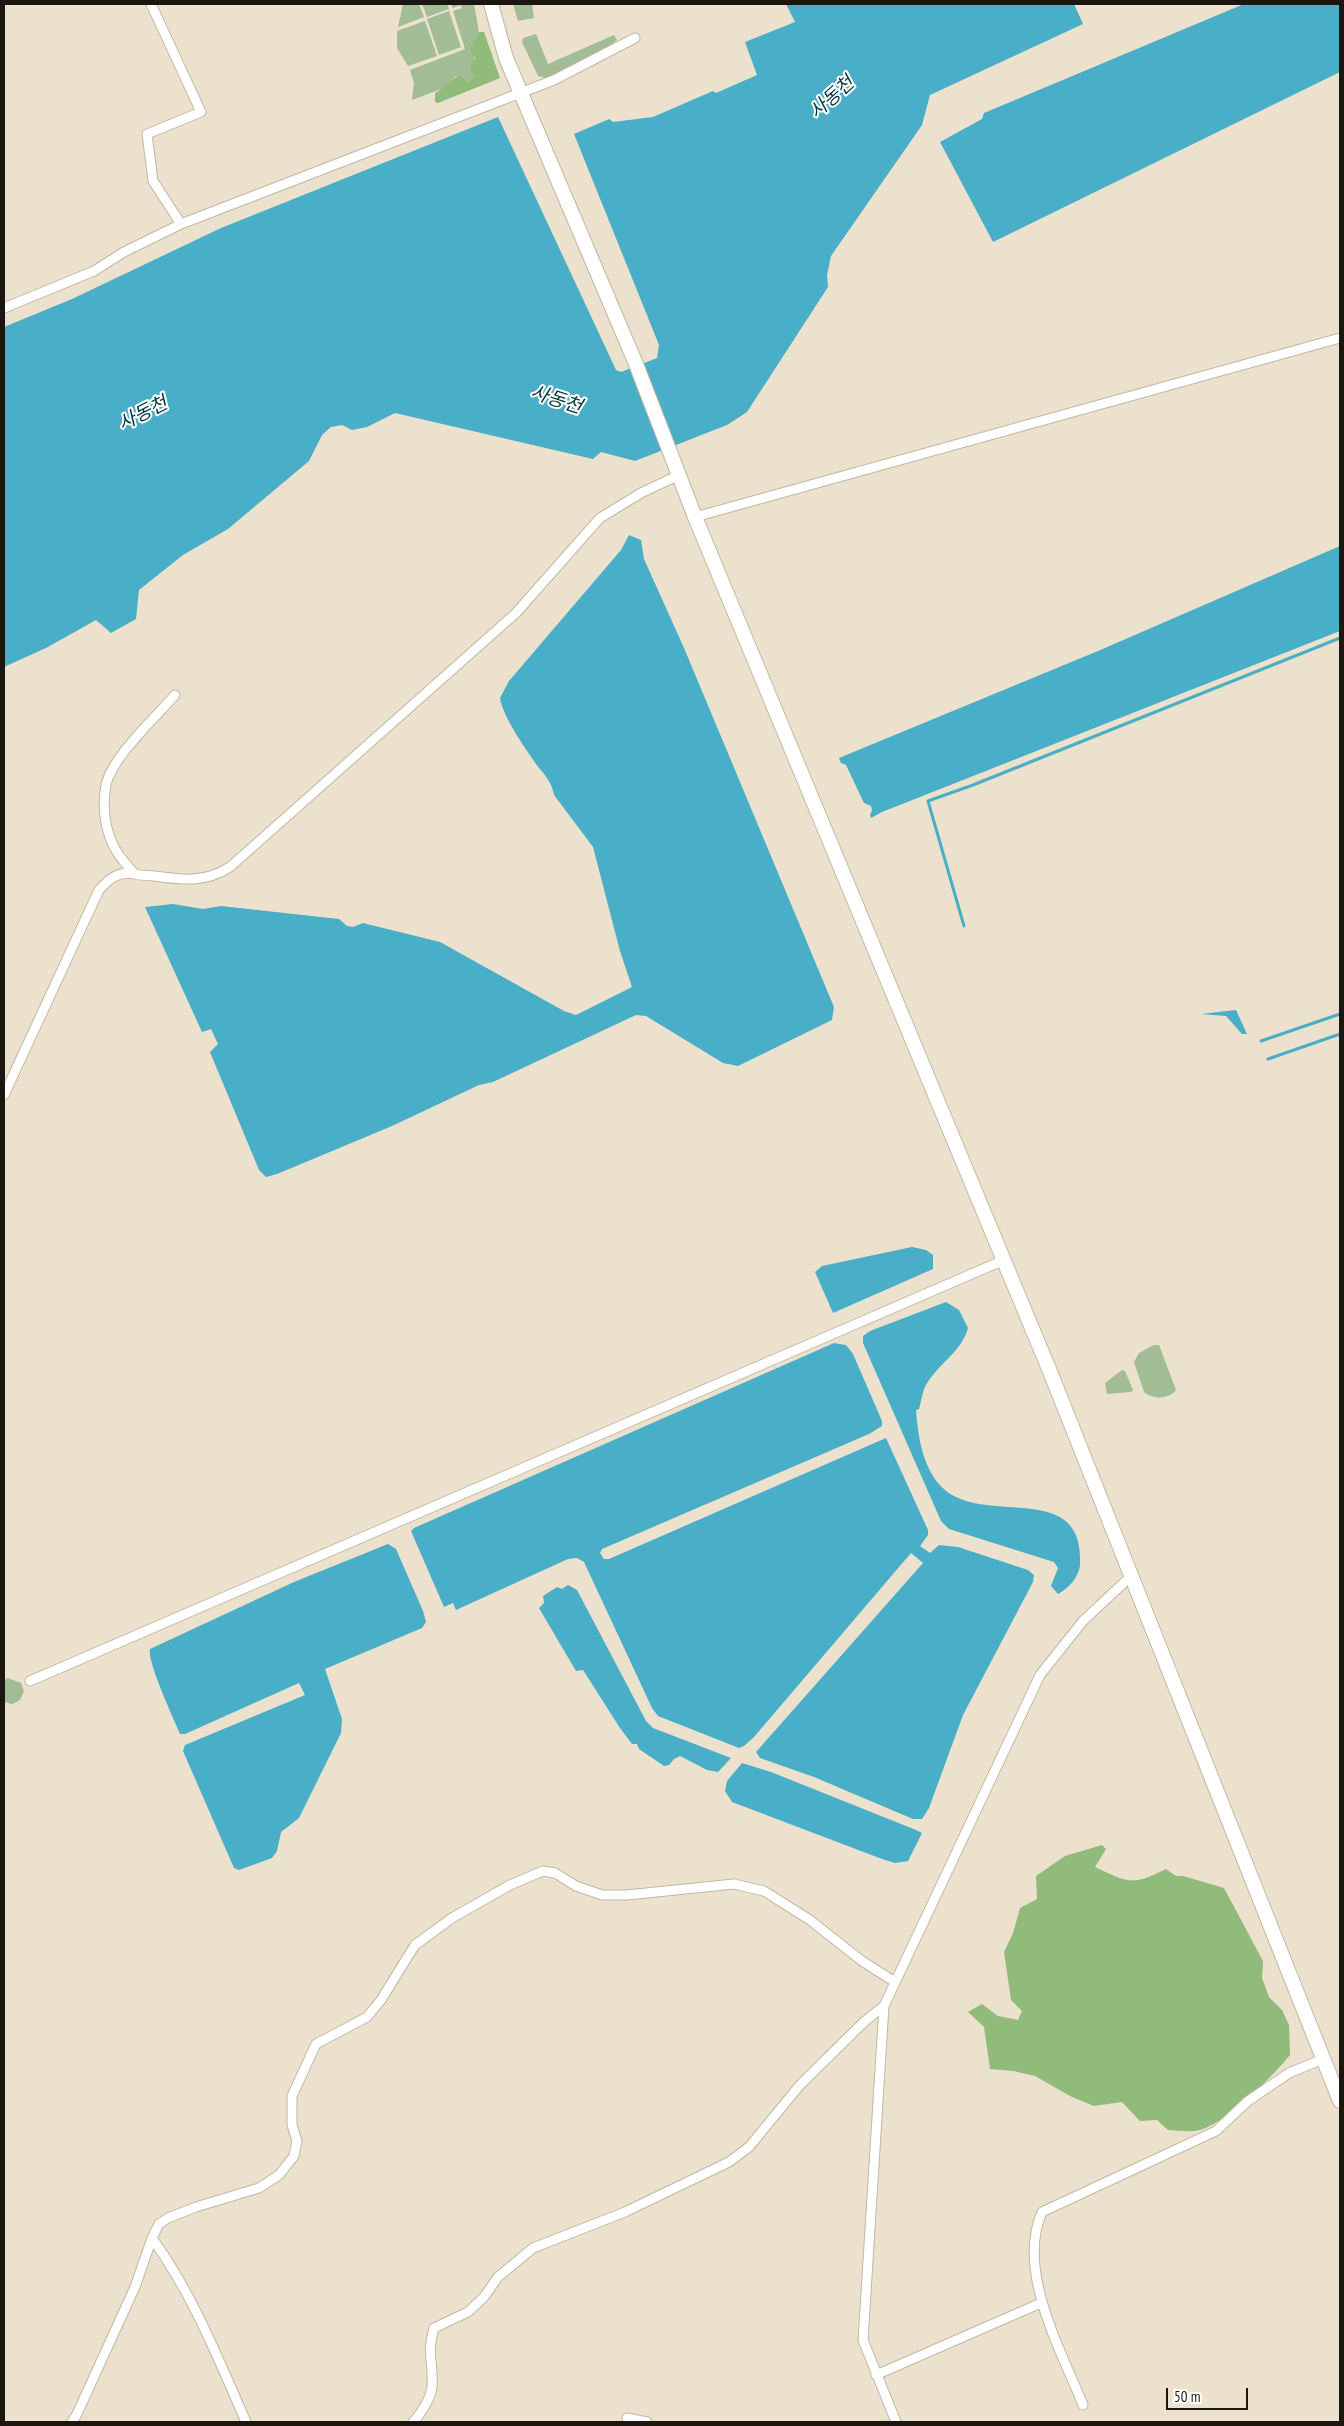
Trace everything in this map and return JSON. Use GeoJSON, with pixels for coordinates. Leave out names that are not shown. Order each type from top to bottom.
{"type":"FeatureCollection","features":[{"type":"Feature","properties":{"kind":"main road"},"geometry":{"type":"LineString","coordinates":[[491,4],[506,58],[636,364],[695,517],[1004,1260],[1323,2059],[1336,2081],[1340,2101]]}},
{"type":"Feature","properties":{"kind":"street"},"geometry":{"type":"LineString","coordinates":[[151,4],[201,112],[147,134],[152,181],[180,224]]}},
{"type":"Feature","properties":{"kind":"street"},"geometry":{"type":"LineString","coordinates":[[4,308],[94,271],[124,252],[180,224],[521,91],[554,80],[635,38]]}},
{"type":"Feature","properties":{"kind":"street"},"geometry":{"type":"LineString","coordinates":[[695,517],[1340,338]]}},
{"type":"Feature","properties":{"kind":"street"},"geometry":{"type":"LineString","coordinates":[[4,1096],[99,890],[114,875],[127,872],[180,881],[201,880],[217,875],[230,867],[516,613],[600,518],[642,493],[679,475]]}},
{"type":"Feature","properties":{"kind":"street"},"geometry":{"type":"LineString","coordinates":[[135,874],[120,857],[107,831],[104,809],[107,783],[116,761],[175,696]]}},
{"type":"Feature","properties":{"kind":"street"},"geometry":{"type":"LineString","coordinates":[[30,1681],[1004,1260]]}},
{"type":"Feature","properties":{"kind":"street"},"geometry":{"type":"LineString","coordinates":[[896,2422],[863,2340],[880,2044],[884,2006],[1040,1675],[1083,1621],[1131,1576]]}},
{"type":"Feature","properties":{"kind":"street"},"geometry":{"type":"LineString","coordinates":[[72,2422],[78,2414],[135,2287],[152,2238],[159,2224],[168,2218],[260,2188],[279,2175],[294,2156],[297,2141],[290,2110],[292,2096],[316,2044],[367,2017],[381,2000],[415,1945],[452,1918],[510,1885],[543,1871],[554,1873],[576,1886],[602,1895],[627,1895],[734,1884],[764,1891],[810,1920],[862,1961],[895,1982]]}},
{"type":"Feature","properties":{"kind":"street"},"geometry":{"type":"LineString","coordinates":[[413,2422],[432,2389],[429,2345],[434,2328],[468,2312],[484,2297],[498,2277],[533,2248],[625,2212],[729,2162],[749,2147],[800,2085],[865,2021],[884,2006]]}},
{"type":"Feature","properties":{"kind":"street"},"geometry":{"type":"LineString","coordinates":[[1083,2405],[1041,2303],[1033,2248],[1035,2228],[1042,2212],[1216,2131],[1248,2101],[1289,2073],[1323,2059]]}},
{"type":"Feature","properties":{"kind":"street"},"geometry":{"type":"LineString","coordinates":[[152,2238],[175,2271],[198,2312],[246,2422]]}},
{"type":"Feature","properties":{"kind":"street"},"geometry":{"type":"LineString","coordinates":[[876,2375],[1041,2303]]}},
{"type":"Feature","properties":{"kind":"street"},"geometry":{"type":"LineString","coordinates":[[627,2418],[646,2422]]}},
{"type":"Feature","properties":{"kind":"green space"},"geometry":{"type":"Polygon","coordinates":[[[403,4],[419,4],[424,17],[398,27],[403,4]]]}},
{"type":"Feature","properties":{"kind":"green space"},"geometry":{"type":"Polygon","coordinates":[[[422,4],[447,4],[449,9],[427,17],[422,4]]]}},
{"type":"Feature","properties":{"kind":"green space"},"geometry":{"type":"Polygon","coordinates":[[[451,4],[474,4],[479,32],[474,40],[474,77],[468,82],[461,75],[455,77],[444,88],[412,100],[414,83],[410,70],[465,49],[453,11],[462,8],[460,5],[453,8],[451,4]]]}},
{"type":"Feature","properties":{"kind":"green space"},"geometry":{"type":"Polygon","coordinates":[[[513,4],[532,4],[534,18],[518,21],[513,4]]]}},
{"type":"Feature","properties":{"kind":"green space"},"geometry":{"type":"Polygon","coordinates":[[[449,11],[461,47],[439,55],[427,19],[449,11]]]}},
{"type":"Feature","properties":{"kind":"green space"},"geometry":{"type":"Polygon","coordinates":[[[425,21],[437,56],[408,66],[397,48],[397,31],[425,21]]]}},
{"type":"Feature","properties":{"kind":"green space"},"geometry":{"type":"Polygon","coordinates":[[[479,32],[484,32],[500,78],[438,103],[435,102],[435,93],[454,78],[461,75],[468,82],[474,77],[470,68],[475,58],[471,51],[474,40],[479,32]]]}},
{"type":"Feature","properties":{"kind":"green space"},"geometry":{"type":"Polygon","coordinates":[[[536,34],[548,64],[614,35],[617,40],[606,48],[546,78],[538,76],[522,42],[523,38],[536,34]]]}},
{"type":"Feature","properties":{"kind":"green space"},"geometry":{"type":"Polygon","coordinates":[[[1154,1345],[1159,1345],[1176,1390],[1165,1397],[1156,1397],[1144,1392],[1134,1362],[1139,1353],[1154,1345]]]}},
{"type":"Feature","properties":{"kind":"green space"},"geometry":{"type":"Polygon","coordinates":[[[1122,1370],[1125,1371],[1133,1390],[1131,1392],[1107,1394],[1105,1383],[1122,1370]]]}},
{"type":"Feature","properties":{"kind":"green space"},"geometry":{"type":"Polygon","coordinates":[[[8,1678],[21,1683],[24,1691],[20,1700],[12,1704],[4,1702],[4,1680],[8,1678]]]}},
{"type":"Feature","properties":{"kind":"green space"},"geometry":{"type":"Polygon","coordinates":[[[1102,1845],[1106,1849],[1095,1867],[1123,1879],[1138,1880],[1166,1869],[1176,1876],[1183,1876],[1224,1888],[1263,1961],[1262,1978],[1269,1997],[1282,2010],[1289,2025],[1290,2055],[1246,2100],[1219,2121],[1206,2128],[1195,2131],[1168,2130],[1157,2120],[1140,2121],[1122,2102],[1094,2106],[1070,2096],[1035,2076],[1013,2071],[990,2069],[984,2027],[968,2012],[982,2004],[998,2016],[1018,2020],[1022,2011],[1011,2000],[1004,1952],[1013,1933],[1020,1908],[1037,1899],[1036,1876],[1065,1856],[1102,1845]]]}},
{"type":"Feature","properties":{"kind":"water","name":"사동천"},"geometry":{"type":"Polygon","coordinates":[[[786,4],[1074,4],[1083,24],[930,95],[922,125],[831,256],[827,275],[828,287],[747,412],[727,425],[635,461],[601,452],[593,459],[395,413],[367,427],[352,430],[342,425],[331,427],[322,435],[309,461],[228,529],[183,555],[139,590],[136,619],[111,633],[96,620],[46,648],[4,667],[4,327],[72,299],[221,228],[498,117],[616,370],[621,372],[657,358],[659,345],[574,134],[609,119],[613,122],[653,117],[713,91],[716,93],[757,75],[745,42],[795,22],[786,4]]]}},
{"type":"Feature","properties":{"kind":"water"},"geometry":{"type":"Polygon","coordinates":[[[1244,4],[1340,4],[1340,72],[993,242],[940,142],[982,119],[984,113],[1244,4]]]}},
{"type":"Feature","properties":{"kind":"water"},"geometry":{"type":"Polygon","coordinates":[[[629,535],[641,540],[644,559],[684,648],[834,1007],[832,1020],[738,1066],[723,1063],[646,1016],[636,1015],[493,1082],[479,1085],[392,1126],[266,1177],[259,1170],[210,1052],[218,1044],[211,1029],[202,1032],[145,907],[173,904],[203,909],[221,906],[339,919],[347,926],[353,927],[363,923],[440,942],[564,1011],[576,1015],[632,987],[620,951],[593,847],[554,795],[547,778],[526,750],[510,723],[500,698],[509,681],[621,550],[629,535]]]}},
{"type":"Feature","properties":{"kind":"water"},"geometry":{"type":"Polygon","coordinates":[[[1340,546],[1340,631],[871,818],[871,806],[864,803],[846,765],[841,763],[839,758],[1098,651],[1340,546]]]}},
{"type":"Feature","properties":{"kind":"water"},"geometry":{"type":"Polygon","coordinates":[[[1236,1010],[1247,1034],[1242,1034],[1226,1016],[1201,1014],[1236,1010]]]}},
{"type":"Feature","properties":{"kind":"water"},"geometry":{"type":"Polygon","coordinates":[[[912,1247],[926,1250],[933,1255],[933,1269],[833,1313],[815,1272],[822,1266],[912,1247]]]}},
{"type":"Feature","properties":{"kind":"water"},"geometry":{"type":"Polygon","coordinates":[[[946,1302],[959,1310],[968,1328],[960,1345],[929,1381],[924,1389],[919,1409],[916,1410],[923,1453],[931,1473],[938,1482],[945,1490],[963,1500],[985,1505],[1051,1513],[1067,1522],[1077,1539],[1080,1565],[1078,1574],[1072,1582],[1058,1594],[1051,1586],[1058,1568],[1054,1562],[949,1529],[941,1521],[863,1343],[863,1336],[870,1331],[946,1302]]]}},
{"type":"Feature","properties":{"kind":"water"},"geometry":{"type":"Polygon","coordinates":[[[834,1343],[846,1345],[853,1354],[882,1421],[882,1426],[869,1434],[602,1549],[600,1553],[604,1559],[609,1559],[886,1438],[928,1530],[928,1535],[920,1546],[930,1553],[939,1545],[958,1547],[1028,1570],[1034,1575],[1033,1582],[963,1715],[929,1808],[922,1819],[913,1819],[814,1777],[760,1758],[756,1752],[923,1563],[911,1553],[754,1737],[739,1748],[658,1716],[652,1708],[584,1562],[577,1558],[568,1559],[456,1610],[453,1603],[444,1607],[411,1531],[414,1528],[834,1343]]]}},
{"type":"Feature","properties":{"kind":"water"},"geometry":{"type":"Polygon","coordinates":[[[388,1544],[396,1549],[426,1622],[422,1628],[325,1669],[342,1719],[341,1733],[299,1818],[281,1832],[277,1851],[272,1858],[239,1870],[234,1868],[183,1751],[185,1745],[305,1695],[299,1683],[185,1734],[180,1734],[157,1678],[150,1656],[150,1649],[294,1582],[388,1544]]]}},
{"type":"Feature","properties":{"kind":"water"},"geometry":{"type":"Polygon","coordinates":[[[568,1585],[577,1590],[646,1721],[653,1728],[731,1758],[718,1772],[707,1770],[680,1756],[669,1765],[664,1766],[639,1749],[637,1744],[632,1744],[583,1670],[576,1671],[539,1608],[544,1603],[543,1596],[557,1587],[562,1589],[568,1585]]]}},
{"type":"Feature","properties":{"kind":"water"},"geometry":{"type":"Polygon","coordinates":[[[742,1763],[771,1772],[922,1833],[908,1861],[895,1863],[732,1802],[725,1791],[727,1781],[742,1763]]]}},
{"type":"Feature","properties":{"kind":"waterway"},"geometry":{"type":"LineString","coordinates":[[964,926],[928,801],[973,785],[1340,638]]}},
{"type":"Feature","properties":{"kind":"waterway"},"geometry":{"type":"LineString","coordinates":[[1261,1041],[1340,1014]]}},
{"type":"Feature","properties":{"kind":"waterway"},"geometry":{"type":"LineString","coordinates":[[1268,1059],[1340,1034]]}}]}
